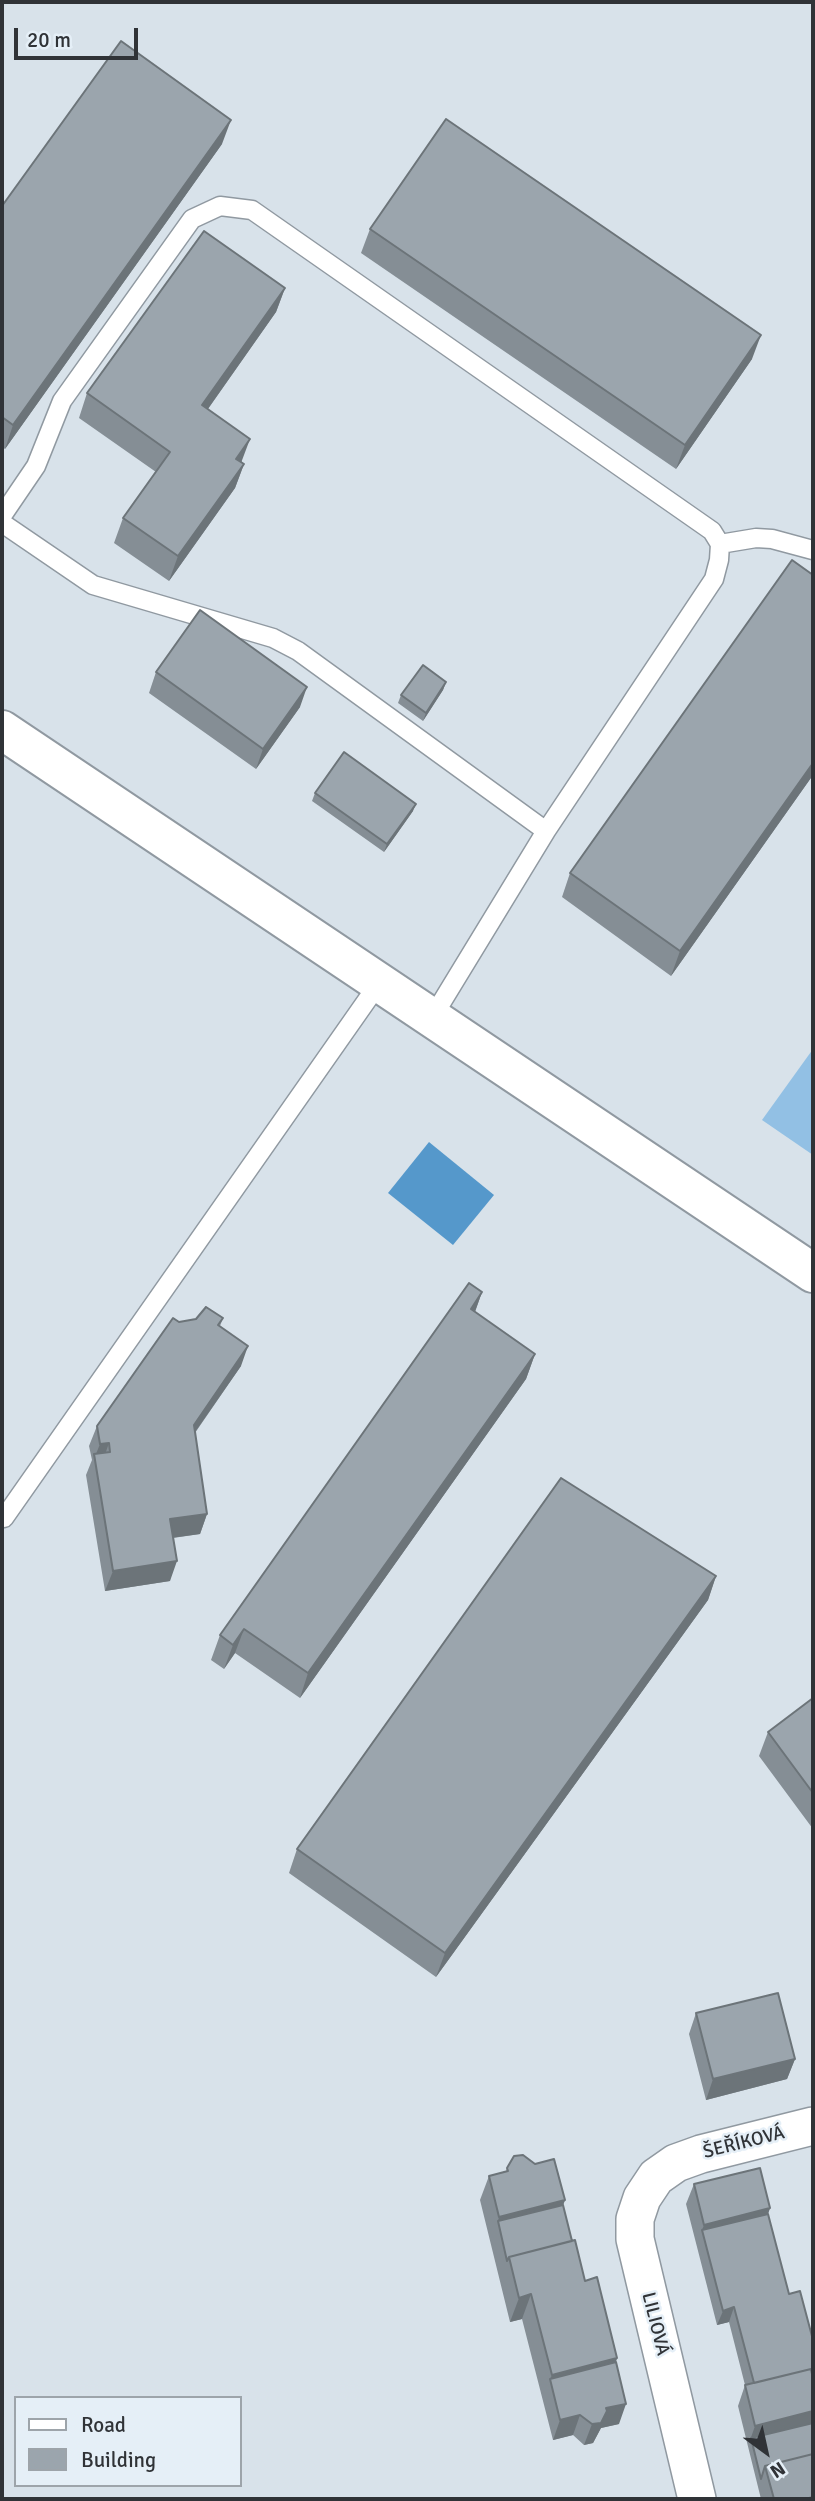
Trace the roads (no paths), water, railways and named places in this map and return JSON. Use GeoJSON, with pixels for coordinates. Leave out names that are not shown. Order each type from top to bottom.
{"type":"FeatureCollection","features":[{"type":"Feature","properties":{"kind":"street"},"geometry":{"type":"LineString","coordinates":[[2,730],[813,1273]]}},
{"type":"Feature","properties":{"kind":"street","name":"ŠEŘÍKOVÁ"},"geometry":{"type":"LineString","coordinates":[[676,2163],[701,2154],[813,2126]]}},
{"type":"Feature","properties":{"kind":"street","name":"LILIOVÁ"},"geometry":{"type":"LineString","coordinates":[[676,2163],[656,2177],[642,2198],[635,2219],[635,2239],[697,2499]]}},
{"type":"Feature","properties":{"kind":"lane"},"geometry":{"type":"LineString","coordinates":[[2,516],[36,466],[62,401],[192,219],[220,206],[252,210],[712,531],[720,544],[714,579],[546,831],[432,1018]]}},
{"type":"Feature","properties":{"kind":"lane"},"geometry":{"type":"LineString","coordinates":[[2,523],[93,585],[273,638],[298,651],[546,831]]}},
{"type":"Feature","properties":{"kind":"lane"},"geometry":{"type":"LineString","coordinates":[[720,544],[756,538],[772,539],[813,550]]}},
{"type":"Feature","properties":{"kind":"lane"},"geometry":{"type":"LineString","coordinates":[[4,1518],[379,982]]}}]}
